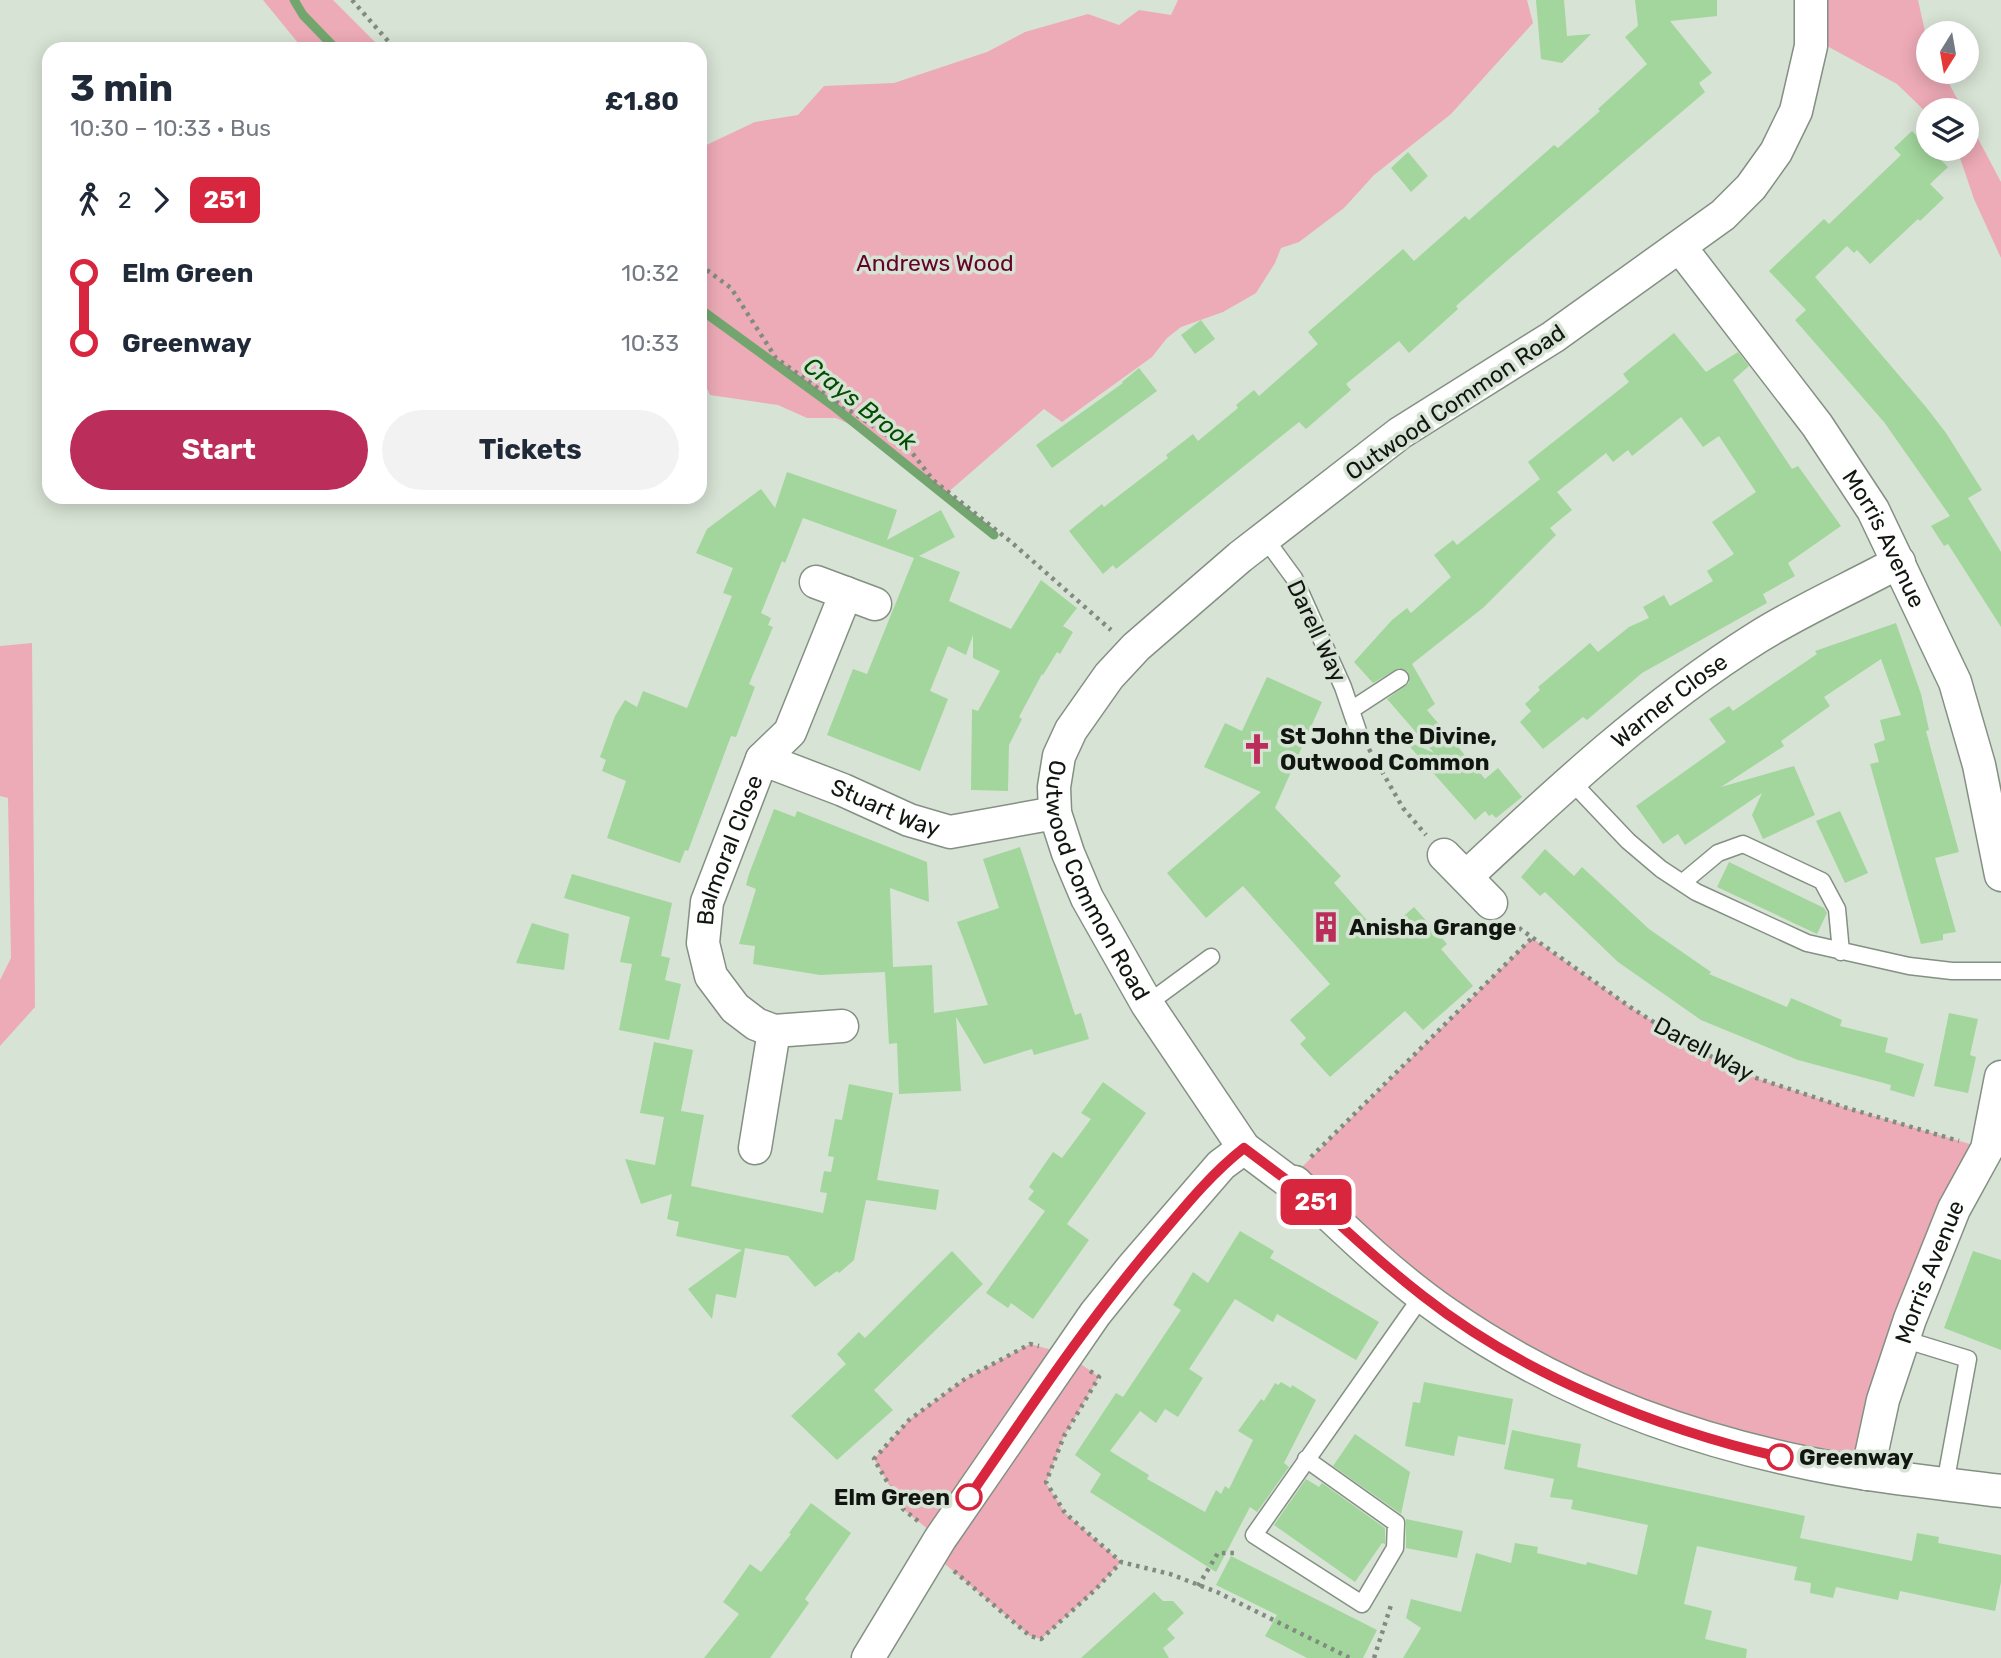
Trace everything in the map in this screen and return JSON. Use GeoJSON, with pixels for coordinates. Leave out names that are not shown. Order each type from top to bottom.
{"type":"FeatureCollection","features":[{"type":"Feature","properties":{"kind":"street","name":"Outwood Common Road"},"geometry":{"type":"LineString","coordinates":[[1811,0],[1811,46],[1796,111],[1776,152],[1751,187],[1723,215],[1553,337],[1401,433],[1199,590],[1136,647],[1109,676],[1071,730],[1059,756],[1054,787],[1055,813],[1087,898],[1147,1004],[1244,1148],[1288,1181],[1295,1182],[1348,1233],[1422,1296],[1519,1359],[1611,1404],[1685,1431],[1759,1452],[1867,1474],[2001,1491]]}},
{"type":"Feature","properties":{"kind":"street","name":"Morris Avenue"},"geometry":{"type":"LineString","coordinates":[[1680,247],[1817,425],[1873,510],[1955,682],[1969,723],[1995,836],[2001,875]]}},
{"type":"Feature","properties":{"kind":"street","name":"Warner Close"},"geometry":{"type":"LineString","coordinates":[[1466,876],[1632,728],[1739,650],[1760,636],[1899,562]]}},
{"type":"Feature","properties":{"kind":"street","name":"Balmoral Close"},"geometry":{"type":"LineString","coordinates":[[774,1031],[756,1024],[735,1008],[711,975],[703,943],[707,902],[762,759],[790,732],[860,598],[816,582]]}},
{"type":"Feature","properties":{"kind":"street","name":"Stuart Way"},"geometry":{"type":"LineString","coordinates":[[762,759],[843,790],[909,820],[950,832],[1055,813]]}},
{"type":"Feature","properties":{"kind":"street"},"geometry":{"type":"LineString","coordinates":[[1444,855],[1491,903]]}},
{"type":"Feature","properties":{"kind":"street"},"geometry":{"type":"LineString","coordinates":[[755,1148],[774,1031],[842,1026]]}},
{"type":"Feature","properties":{"kind":"street","name":"Morris Avenue"},"geometry":{"type":"LineString","coordinates":[[1867,1474],[1883,1400],[1903,1339],[1954,1209],[1994,1151],[2001,1077]]}},
{"type":"Feature","properties":{"kind":"street"},"geometry":{"type":"LineString","coordinates":[[868,1658],[936,1546],[1095,1314],[1221,1165],[1244,1148]]}},
{"type":"Feature","properties":{"kind":"lane","name":"Darell Way"},"geometry":{"type":"LineString","coordinates":[[1264,537],[1294,578],[1319,630],[1358,730]]}},
{"type":"Feature","properties":{"kind":"lane"},"geometry":{"type":"LineString","coordinates":[[1351,710],[1400,678]]}},
{"type":"Feature","properties":{"kind":"lane"},"geometry":{"type":"LineString","coordinates":[[1571,781],[1628,841],[1661,869],[1696,892],[1807,943],[1909,967],[1952,971],[2001,971]]}},
{"type":"Feature","properties":{"kind":"lane"},"geometry":{"type":"LineString","coordinates":[[1682,883],[1718,853],[1743,844],[1822,881],[1837,909],[1841,952]]}},
{"type":"Feature","properties":{"kind":"lane"},"geometry":{"type":"LineString","coordinates":[[1147,1004],[1211,957]]}},
{"type":"Feature","properties":{"kind":"lane"},"geometry":{"type":"LineString","coordinates":[[1306,1459],[1396,1523],[1395,1548],[1362,1604],[1254,1535],[1306,1459],[1422,1296]]}},
{"type":"Feature","properties":{"kind":"lane"},"geometry":{"type":"LineString","coordinates":[[1903,1339],[1968,1359],[1945,1484]]}},
{"type":"Feature","properties":{"kind":"path"},"geometry":{"type":"LineString","coordinates":[[352,0],[389,42]]}},
{"type":"Feature","properties":{"kind":"path"},"geometry":{"type":"LineString","coordinates":[[707,270],[731,288],[776,358],[910,450],[933,480],[1010,541],[1119,638],[1136,647]]}},
{"type":"Feature","properties":{"kind":"path"},"geometry":{"type":"LineString","coordinates":[[1358,730],[1402,808],[1444,855]]}},
{"type":"Feature","properties":{"kind":"path","name":"Darell Way"},"geometry":{"type":"LineString","coordinates":[[1491,903],[1532,938],[1630,1007],[1690,1045],[1744,1074],[1847,1108],[1994,1151]]}},
{"type":"Feature","properties":{"kind":"path"},"geometry":{"type":"LineString","coordinates":[[1288,1181],[1532,938]]}},
{"type":"Feature","properties":{"kind":"path"},"geometry":{"type":"LineString","coordinates":[[1121,1562],[1096,1589],[1041,1639],[1030,1636],[936,1546],[903,1509],[874,1460],[909,1420],[965,1379],[1030,1344],[1067,1354],[1099,1377],[1064,1436],[1046,1482],[1065,1513],[1121,1562],[1170,1574],[1260,1612],[1350,1658]]}},
{"type":"Feature","properties":{"kind":"path"},"geometry":{"type":"LineString","coordinates":[[1198,1586],[1218,1553],[1234,1553],[1254,1535]]}},
{"type":"Feature","properties":{"kind":"green space"},"geometry":{"type":"Polygon","coordinates":[[[263,0],[333,0],[375,42],[297,42],[263,0]]]}},
{"type":"Feature","properties":{"kind":"green space","name":"Andrews Wood"},"geometry":{"type":"Polygon","coordinates":[[[1178,0],[1527,0],[1533,23],[1451,114],[1374,175],[1344,208],[1299,242],[1281,248],[1256,293],[1223,312],[1181,327],[1167,338],[1152,357],[1062,422],[1044,409],[946,494],[871,434],[836,418],[807,418],[778,405],[710,395],[707,389],[707,145],[755,122],[798,115],[824,86],[894,83],[987,52],[1025,32],[1088,14],[1119,25],[1139,10],[1171,15],[1178,0]]]}},
{"type":"Feature","properties":{"kind":"green space"},"geometry":{"type":"Polygon","coordinates":[[[1826,0],[1918,0],[1923,21],[1916,21],[1916,84],[1949,84],[1957,98],[1916,98],[1916,102],[1897,84],[1827,46],[1826,0]]]}},
{"type":"Feature","properties":{"kind":"green space"},"geometry":{"type":"Polygon","coordinates":[[[1979,141],[2001,182],[2001,258],[1974,199],[1961,161],[1979,161],[1979,141]]]}},
{"type":"Feature","properties":{"kind":"green space"},"geometry":{"type":"Polygon","coordinates":[[[32,643],[35,1007],[0,1046],[0,980],[11,958],[8,798],[0,796],[0,646],[32,643]]]}},
{"type":"Feature","properties":{"kind":"green space"},"geometry":{"type":"Polygon","coordinates":[[[1532,938],[1630,1007],[1690,1045],[1744,1074],[1847,1108],[1987,1149],[1867,1474],[1813,1464],[1519,1359],[1288,1181],[1532,938]]]}},
{"type":"Feature","properties":{"kind":"green space"},"geometry":{"type":"Polygon","coordinates":[[[1030,1344],[1067,1354],[1099,1377],[1064,1436],[1046,1483],[1065,1513],[1121,1562],[1096,1589],[1041,1639],[1030,1636],[932,1553],[940,1539],[903,1509],[874,1459],[909,1420],[965,1379],[1030,1344]]]}},
{"type":"Feature","properties":{"kind":"building"},"geometry":{"type":"Polygon","coordinates":[[[1536,0],[1564,0],[1567,36],[1591,34],[1562,63],[1541,59],[1536,0]]]}},
{"type":"Feature","properties":{"kind":"building"},"geometry":{"type":"Polygon","coordinates":[[[1635,0],[1717,0],[1717,16],[1670,21],[1712,73],[1699,83],[1705,92],[1508,260],[1409,353],[1399,341],[1346,384],[1351,390],[1306,429],[1299,422],[1116,569],[1113,565],[1103,574],[1069,531],[1102,504],[1104,507],[1168,458],[1166,455],[1193,434],[1198,441],[1238,408],[1236,405],[1254,390],[1259,396],[1318,344],[1308,332],[1403,249],[1414,261],[1465,216],[1469,220],[1554,145],[1558,148],[1600,111],[1598,109],[1647,64],[1625,37],[1638,26],[1635,0]]]}},
{"type":"Feature","properties":{"kind":"building"},"geometry":{"type":"Polygon","coordinates":[[[1912,131],[1916,135],[1916,161],[1942,161],[1948,167],[1930,184],[1944,198],[1870,264],[1857,250],[1854,253],[1847,246],[1815,277],[1926,407],[1982,490],[1968,498],[2001,552],[2001,627],[1948,544],[1944,546],[1931,526],[1950,516],[1884,422],[1795,320],[1806,310],[1769,271],[1824,219],[1829,224],[1901,155],[1894,148],[1912,131]]]}},
{"type":"Feature","properties":{"kind":"building"},"geometry":{"type":"Polygon","coordinates":[[[1408,152],[1428,176],[1411,192],[1391,168],[1408,152]]]}},
{"type":"Feature","properties":{"kind":"building"},"geometry":{"type":"Polygon","coordinates":[[[1201,320],[1215,339],[1195,354],[1181,335],[1201,320]]]}},
{"type":"Feature","properties":{"kind":"building"},"geometry":{"type":"Polygon","coordinates":[[[1674,333],[1706,372],[1738,352],[1749,366],[1733,380],[1792,469],[1798,466],[1841,526],[1788,563],[1795,576],[1763,594],[1767,603],[1642,673],[1587,720],[1583,717],[1543,749],[1520,722],[1531,711],[1525,704],[1540,690],[1538,687],[1590,643],[1598,652],[1629,627],[1649,618],[1643,607],[1664,595],[1670,606],[1713,581],[1707,571],[1734,554],[1712,522],[1756,492],[1719,436],[1703,447],[1681,417],[1632,456],[1628,450],[1613,462],[1606,453],[1557,492],[1572,510],[1550,528],[1556,535],[1484,607],[1412,664],[1435,704],[1427,710],[1485,779],[1498,768],[1522,797],[1496,818],[1485,811],[1475,820],[1403,739],[1434,753],[1387,699],[1409,683],[1408,672],[1399,668],[1373,683],[1354,662],[1392,620],[1407,608],[1411,613],[1451,577],[1434,555],[1453,540],[1457,545],[1540,479],[1528,462],[1629,382],[1623,374],[1674,333]]]}},
{"type":"Feature","properties":{"kind":"building"},"geometry":{"type":"Polygon","coordinates":[[[1139,368],[1157,391],[1052,468],[1036,445],[1123,383],[1139,368]]]}},
{"type":"Feature","properties":{"kind":"building"},"geometry":{"type":"Polygon","coordinates":[[[787,472],[897,510],[887,540],[941,510],[955,537],[919,556],[960,572],[949,601],[1011,629],[1041,580],[1077,608],[1063,626],[1073,632],[1060,654],[1057,652],[1042,674],[1019,717],[1022,719],[1009,745],[1008,791],[971,790],[972,709],[978,711],[1000,671],[973,658],[973,635],[966,655],[948,646],[930,691],[948,699],[920,771],[827,735],[853,669],[867,674],[914,558],[803,518],[761,613],[771,618],[768,625],[773,627],[749,684],[755,687],[736,737],[731,736],[688,851],[685,850],[680,863],[607,838],[626,781],[602,771],[606,760],[600,757],[615,716],[625,700],[637,707],[643,691],[687,708],[732,596],[723,593],[733,568],[696,553],[707,529],[761,489],[775,508],[787,472]]]}},
{"type":"Feature","properties":{"kind":"building"},"geometry":{"type":"Polygon","coordinates":[[[1896,623],[1921,694],[1929,730],[1926,731],[1959,852],[1935,858],[1956,932],[1943,934],[1943,940],[1921,944],[1870,764],[1879,762],[1874,744],[1885,740],[1880,720],[1901,715],[1881,659],[1824,697],[1830,706],[1781,741],[1784,746],[1721,787],[1794,766],[1815,815],[1763,839],[1752,815],[1762,793],[1685,845],[1678,834],[1663,844],[1636,806],[1726,742],[1709,719],[1729,706],[1733,711],[1817,654],[1815,651],[1896,623]]]}},
{"type":"Feature","properties":{"kind":"building","name":"Anisha Grange"},"geometry":{"type":"Polygon","coordinates":[[[1267,677],[1322,702],[1275,808],[1341,876],[1334,883],[1381,936],[1414,907],[1447,944],[1441,949],[1473,986],[1423,1030],[1405,1011],[1330,1077],[1300,1044],[1306,1038],[1290,1020],[1330,984],[1243,886],[1206,918],[1167,873],[1261,792],[1204,767],[1225,723],[1242,731],[1267,677]]]}},
{"type":"Feature","properties":{"kind":"building"},"geometry":{"type":"Polygon","coordinates":[[[774,809],[795,817],[797,811],[927,862],[929,902],[890,888],[893,967],[932,965],[934,1013],[988,1005],[957,922],[999,908],[983,859],[1020,847],[1075,1015],[1081,1013],[1089,1039],[1034,1055],[1032,1049],[984,1064],[956,1017],[961,1091],[899,1094],[897,1043],[889,1044],[885,972],[820,975],[753,964],[755,946],[739,944],[756,889],[746,885],[774,809]]]}},
{"type":"Feature","properties":{"kind":"building"},"geometry":{"type":"Polygon","coordinates":[[[1840,811],[1868,873],[1845,883],[1816,821],[1840,811]]]}},
{"type":"Feature","properties":{"kind":"building"},"geometry":{"type":"Polygon","coordinates":[[[1545,849],[1574,876],[1582,867],[1649,929],[1711,972],[1709,974],[1787,1007],[1791,998],[1842,1020],[1840,1026],[1888,1038],[1885,1052],[1924,1064],[1914,1097],[1890,1090],[1891,1085],[1798,1060],[1701,1020],[1618,962],[1545,892],[1540,896],[1521,877],[1545,849]]]}},
{"type":"Feature","properties":{"kind":"building"},"geometry":{"type":"Polygon","coordinates":[[[1729,862],[1824,908],[1827,913],[1817,934],[1717,887],[1729,862]]]}},
{"type":"Feature","properties":{"kind":"building"},"geometry":{"type":"Polygon","coordinates":[[[572,874],[672,903],[661,956],[670,958],[665,980],[681,984],[669,1040],[619,1030],[632,964],[620,962],[630,917],[564,898],[572,874]]]}},
{"type":"Feature","properties":{"kind":"building"},"geometry":{"type":"Polygon","coordinates":[[[532,923],[569,934],[564,970],[516,963],[532,923]]]}},
{"type":"Feature","properties":{"kind":"building"},"geometry":{"type":"Polygon","coordinates":[[[1949,1013],[1978,1019],[1970,1055],[1976,1057],[1968,1093],[1934,1086],[1949,1013]]]}},
{"type":"Feature","properties":{"kind":"building"},"geometry":{"type":"Polygon","coordinates":[[[654,1042],[693,1050],[681,1111],[704,1115],[691,1186],[823,1213],[827,1193],[820,1192],[824,1171],[831,1172],[834,1157],[828,1156],[835,1119],[842,1120],[849,1084],[893,1093],[877,1180],[939,1190],[936,1210],[866,1200],[854,1260],[839,1273],[837,1271],[815,1287],[788,1256],[745,1248],[736,1298],[716,1294],[712,1319],[688,1289],[742,1250],[676,1236],[679,1222],[667,1219],[672,1194],[641,1204],[625,1159],[655,1165],[664,1117],[640,1113],[654,1042]]]}},
{"type":"Feature","properties":{"kind":"building"},"geometry":{"type":"Polygon","coordinates":[[[1103,1082],[1146,1113],[1067,1224],[1089,1240],[1033,1319],[1011,1303],[1008,1308],[986,1293],[1045,1211],[1028,1199],[1034,1191],[1029,1187],[1053,1152],[1062,1158],[1091,1119],[1081,1113],[1103,1082]]]}},
{"type":"Feature","properties":{"kind":"building"},"geometry":{"type":"Polygon","coordinates":[[[1240,1231],[1274,1251],[1270,1258],[1379,1322],[1356,1360],[1277,1314],[1273,1322],[1235,1299],[1189,1369],[1203,1378],[1178,1417],[1165,1409],[1156,1423],[1140,1411],[1110,1451],[1149,1475],[1147,1479],[1205,1512],[1216,1490],[1221,1494],[1225,1486],[1229,1489],[1253,1440],[1238,1431],[1261,1399],[1264,1401],[1275,1383],[1278,1385],[1281,1382],[1291,1388],[1292,1385],[1316,1400],[1284,1463],[1289,1467],[1257,1512],[1250,1507],[1216,1572],[1090,1492],[1101,1474],[1075,1455],[1116,1393],[1123,1397],[1181,1310],[1173,1305],[1193,1272],[1208,1283],[1240,1231]]]}},
{"type":"Feature","properties":{"kind":"building"},"geometry":{"type":"Polygon","coordinates":[[[952,1251],[983,1284],[874,1390],[893,1410],[837,1460],[791,1416],[846,1364],[837,1354],[859,1332],[865,1338],[952,1251]]]}},
{"type":"Feature","properties":{"kind":"building"},"geometry":{"type":"Polygon","coordinates":[[[1973,1251],[2001,1260],[2001,1350],[1944,1328],[1973,1251]]]}},
{"type":"Feature","properties":{"kind":"building"},"geometry":{"type":"Polygon","coordinates":[[[1424,1382],[1513,1399],[1505,1445],[1458,1436],[1454,1456],[1405,1446],[1413,1402],[1420,1403],[1424,1382]]]}},
{"type":"Feature","properties":{"kind":"building"},"geometry":{"type":"Polygon","coordinates":[[[1512,1430],[1581,1444],[1577,1467],[1805,1516],[1800,1538],[1912,1561],[1917,1533],[1939,1537],[1938,1543],[2001,1555],[2001,1582],[1995,1611],[1900,1591],[1898,1600],[1836,1587],[1833,1598],[1810,1593],[1811,1583],[1794,1580],[1797,1567],[1697,1546],[1684,1604],[1712,1611],[1705,1639],[1747,1649],[1746,1658],[1403,1658],[1421,1628],[1406,1618],[1411,1599],[1461,1612],[1476,1553],[1511,1563],[1515,1543],[1538,1547],[1537,1553],[1637,1575],[1648,1525],[1571,1509],[1573,1500],[1550,1497],[1554,1479],[1504,1469],[1512,1430]]]}},
{"type":"Feature","properties":{"kind":"building"},"geometry":{"type":"Polygon","coordinates":[[[1355,1434],[1410,1472],[1401,1514],[1333,1466],[1355,1434]]]}},
{"type":"Feature","properties":{"kind":"building"},"geometry":{"type":"Polygon","coordinates":[[[1306,1479],[1319,1487],[1322,1483],[1385,1528],[1385,1544],[1382,1543],[1355,1582],[1274,1525],[1306,1479]]]}},
{"type":"Feature","properties":{"kind":"building"},"geometry":{"type":"Polygon","coordinates":[[[811,1503],[851,1533],[805,1599],[809,1603],[770,1658],[704,1658],[739,1614],[723,1602],[750,1564],[761,1572],[811,1503]]]}},
{"type":"Feature","properties":{"kind":"building"},"geometry":{"type":"Polygon","coordinates":[[[1406,1519],[1463,1531],[1457,1558],[1406,1548],[1406,1519]]]}},
{"type":"Feature","properties":{"kind":"building"},"geometry":{"type":"Polygon","coordinates":[[[1231,1556],[1377,1630],[1363,1658],[1307,1658],[1265,1636],[1277,1615],[1216,1585],[1231,1556]]]}},
{"type":"Feature","properties":{"kind":"building"},"geometry":{"type":"Polygon","coordinates":[[[1154,1592],[1163,1601],[1173,1601],[1184,1613],[1167,1629],[1175,1638],[1163,1648],[1169,1658],[1081,1658],[1154,1592]]]}},
{"type":"Feature","properties":{"kind":"waterway","name":"Crays Brook"},"geometry":{"type":"LineString","coordinates":[[294,0],[303,15],[329,42]]}},
{"type":"Feature","properties":{"kind":"waterway","name":"Crays Brook"},"geometry":{"type":"LineString","coordinates":[[707,314],[832,405],[994,535]]}},
{"type":"Feature","properties":{"kind":"bus line","name":"251"},"geometry":{"type":"LineString","coordinates":[[969,1497],[1095,1314],[1221,1165],[1244,1148],[1288,1181],[1295,1182],[1348,1233],[1422,1296],[1519,1359],[1611,1404],[1685,1431],[1780,1457]]}},
{"type":"Feature","properties":{"kind":"place","name":"St John the Divine, Outwood Common"},"geometry":{"type":"Point","coordinates":[1257,749]}},
{"type":"Feature","properties":{"kind":"place","name":"Anisha Grange"},"geometry":{"type":"Point","coordinates":[1326,927]}},
{"type":"Feature","properties":{"kind":"place","name":"Greenway"},"geometry":{"type":"Point","coordinates":[1780,1457]}},
{"type":"Feature","properties":{"kind":"place","name":"Elm Green"},"geometry":{"type":"Point","coordinates":[969,1497]}}]}
